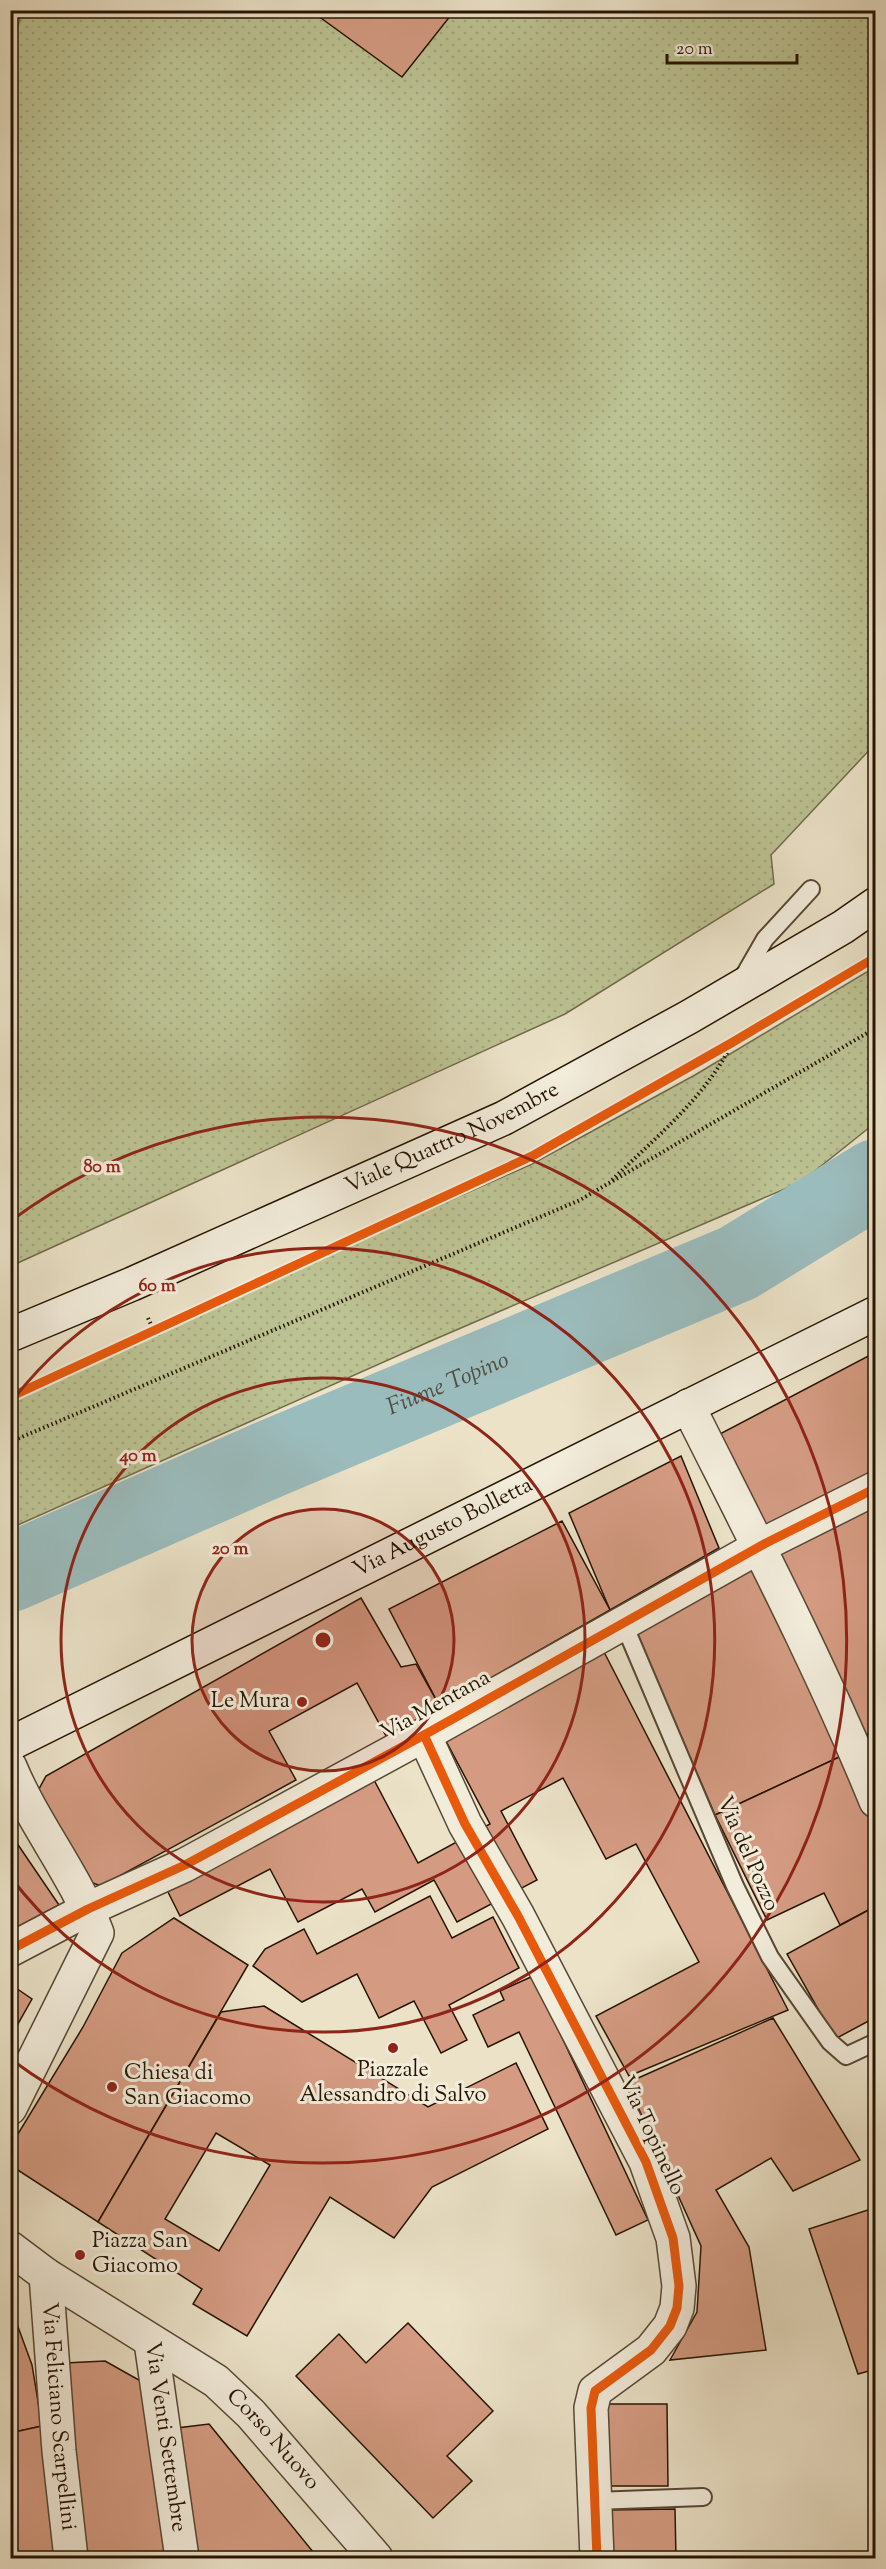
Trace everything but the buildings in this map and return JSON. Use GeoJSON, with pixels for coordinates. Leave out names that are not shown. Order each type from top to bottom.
{"type":"FeatureCollection","features":[{"type":"Feature","properties":{"kind":"street","name":"Viale Quattro Novembre"},"geometry":{"type":"LineString","coordinates":[[10,1335],[132,1284],[504,1118],[736,990],[876,904]]}},
{"type":"Feature","properties":{"kind":"street","name":"Via Augusto Bolletta"},"geometry":{"type":"LineString","coordinates":[[10,1744],[876,1313]]}},
{"type":"Feature","properties":{"kind":"street"},"geometry":{"type":"LineString","coordinates":[[688,1406],[848,1734],[876,1801]]}},
{"type":"Feature","properties":{"kind":"street","name":"Via Mentana"},"geometry":{"type":"LineString","coordinates":[[10,1950],[88,1909],[185,1865],[424,1735],[623,1622],[876,1488]]}},
{"type":"Feature","properties":{"kind":"street","name":"Via Topinello"},"geometry":{"type":"LineString","coordinates":[[424,1735],[465,1824],[518,1916],[646,2162],[668,2220],[677,2254],[678,2297],[670,2326],[651,2349],[595,2391],[591,2408],[597,2559]]}},
{"type":"Feature","properties":{"kind":"street"},"geometry":{"type":"LineString","coordinates":[[10,1767],[24,1800],[88,1909],[97,1933],[10,2108]]}},
{"type":"Feature","properties":{"kind":"street","name":"Via Venti Settembre"},"geometry":{"type":"LineString","coordinates":[[10,2248],[46,2276],[151,2342],[182,2559]]}},
{"type":"Feature","properties":{"kind":"street","name":"Via Feliciano Scarpellini"},"geometry":{"type":"LineString","coordinates":[[46,2276],[59,2451],[71,2559]]}},
{"type":"Feature","properties":{"kind":"street","name":"Corso Nuovo"},"geometry":{"type":"LineString","coordinates":[[151,2342],[216,2381],[251,2414],[376,2559]]}},
{"type":"Feature","properties":{"kind":"lane"},"geometry":{"type":"LineString","coordinates":[[736,990],[765,939],[811,889]]}},
{"type":"Feature","properties":{"kind":"lane","name":"Via del Pozzo"},"geometry":{"type":"LineString","coordinates":[[623,1622],[735,1886],[770,1957],[820,2029],[830,2042],[846,2056],[876,2042]]}},
{"type":"Feature","properties":{"kind":"lane"},"geometry":{"type":"LineString","coordinates":[[594,2501],[703,2497]]}},
{"type":"Feature","properties":{"kind":"path"},"geometry":{"type":"LineString","coordinates":[[10,1442],[580,1200],[876,1028]]}},
{"type":"Feature","properties":{"kind":"path"},"geometry":{"type":"LineString","coordinates":[[713,1053],[743,1036]]}},
{"type":"Feature","properties":{"kind":"path"},"geometry":{"type":"LineString","coordinates":[[607,1184],[703,1091],[720,1068],[733,1042]]}},
{"type":"Feature","properties":{"kind":"path"},"geometry":{"type":"LineString","coordinates":[[144,1336],[165,1326]]}},
{"type":"Feature","properties":{"kind":"green space"},"geometry":{"type":"Polygon","coordinates":[[[22,11],[875,11],[875,744],[771,855],[774,884],[565,1014],[11,1266],[10,56],[22,11]]]}},
{"type":"Feature","properties":{"kind":"green space"},"geometry":{"type":"Polygon","coordinates":[[[875,967],[875,1123],[801,1182],[433,1340],[11,1528],[11,1395],[532,1164],[695,1075],[875,967]]]}},
{"type":"Feature","properties":{"kind":"waterway","name":"Fiume Topino"},"geometry":{"type":"LineString","coordinates":[[10,1573],[270,1459],[738,1263],[876,1178]]}},
{"type":"Feature","properties":{"kind":"cycle path"},"geometry":{"type":"LineString","coordinates":[[10,1397],[534,1155],[733,1042],[876,957]]}},
{"type":"Feature","properties":{"kind":"cycle path"},"geometry":{"type":"LineString","coordinates":[[10,1950],[88,1909],[185,1865],[424,1735],[766,1543],[876,1488]]}},
{"type":"Feature","properties":{"kind":"cycle path"},"geometry":{"type":"LineString","coordinates":[[424,1735],[465,1824],[518,1916],[646,2162],[673,2238],[679,2286],[677,2308],[670,2326],[651,2350],[595,2391],[591,2408],[597,2558]]}},
{"type":"Feature","properties":{"kind":"place","name":"Le Mura"},"geometry":{"type":"Point","coordinates":[302,1702]}},
{"type":"Feature","properties":{"kind":"place","name":"Piazzale Alessandro di Salvo"},"geometry":{"type":"Point","coordinates":[393,2048]}},
{"type":"Feature","properties":{"kind":"place","name":"Chiesa di San Giacomo"},"geometry":{"type":"Point","coordinates":[112,2087]}},
{"type":"Feature","properties":{"kind":"place","name":"Piazza San Giacomo"},"geometry":{"type":"Point","coordinates":[80,2255]}}]}
